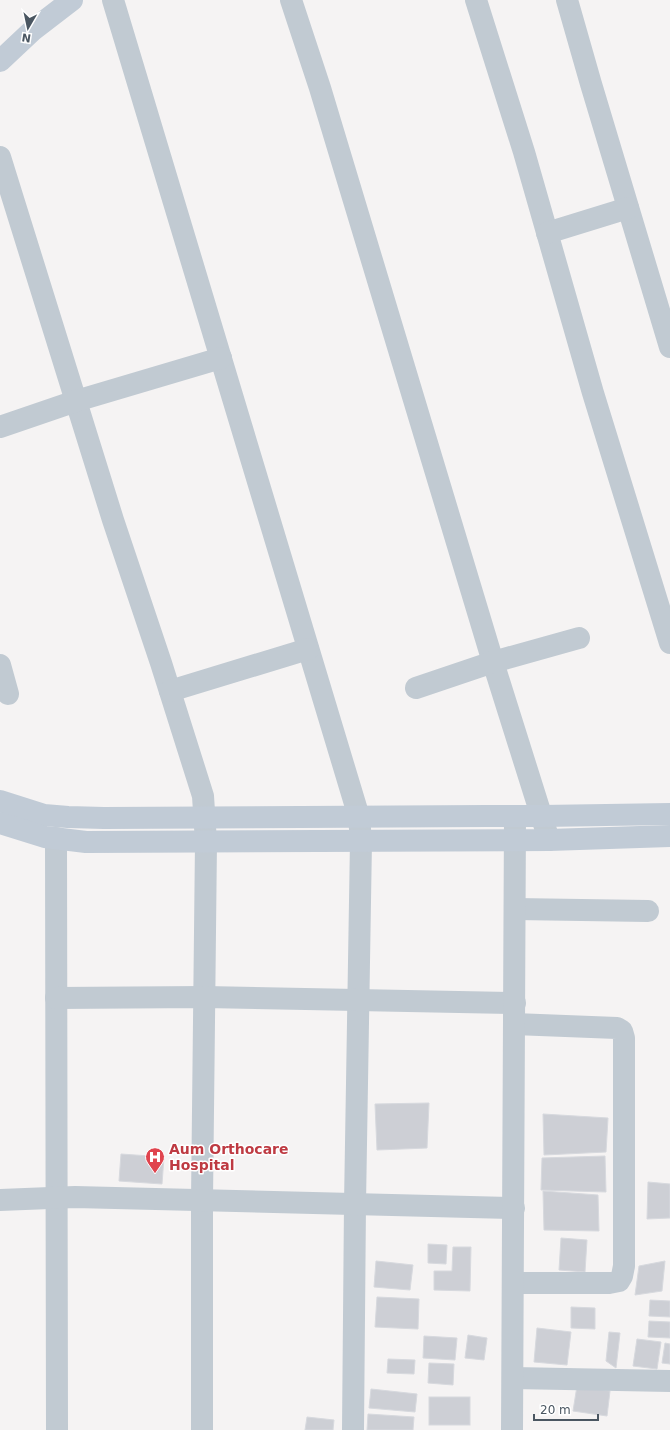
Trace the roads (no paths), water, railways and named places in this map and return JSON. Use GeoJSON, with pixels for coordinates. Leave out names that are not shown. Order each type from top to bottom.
{"type":"FeatureCollection","features":[{"type":"Feature","properties":{"kind":"main road"},"geometry":{"type":"LineString","coordinates":[[0,60],[33,30],[72,0]]}},
{"type":"Feature","properties":{"kind":"main road"},"geometry":{"type":"LineString","coordinates":[[0,801],[44,815],[68,817],[205,818],[670,814]]}},
{"type":"Feature","properties":{"kind":"main road"},"geometry":{"type":"LineString","coordinates":[[0,823],[45,837],[86,842],[549,840],[670,836]]}},
{"type":"Feature","properties":{"kind":"street"},"geometry":{"type":"LineString","coordinates":[[113,0],[359,817],[361,840],[353,1430]]}},
{"type":"Feature","properties":{"kind":"street"},"geometry":{"type":"LineString","coordinates":[[291,0],[322,95],[493,662],[549,840]]}},
{"type":"Feature","properties":{"kind":"street"},"geometry":{"type":"LineString","coordinates":[[476,0],[524,152],[593,393],[670,643]]}},
{"type":"Feature","properties":{"kind":"street"},"geometry":{"type":"LineString","coordinates":[[567,0],[670,347]]}},
{"type":"Feature","properties":{"kind":"street"},"geometry":{"type":"LineString","coordinates":[[0,157],[113,520],[203,796],[206,842],[202,1200],[202,1430]]}},
{"type":"Feature","properties":{"kind":"street"},"geometry":{"type":"LineString","coordinates":[[547,233],[628,208]]}},
{"type":"Feature","properties":{"kind":"street"},"geometry":{"type":"LineString","coordinates":[[0,427],[76,402],[221,358]]}},
{"type":"Feature","properties":{"kind":"street"},"geometry":{"type":"LineString","coordinates":[[416,688],[493,662],[579,638]]}},
{"type":"Feature","properties":{"kind":"street"},"geometry":{"type":"LineString","coordinates":[[170,691],[308,649]]}},
{"type":"Feature","properties":{"kind":"street"},"geometry":{"type":"LineString","coordinates":[[0,665],[8,694]]}},
{"type":"Feature","properties":{"kind":"street"},"geometry":{"type":"LineString","coordinates":[[512,1430],[514,1283],[515,816]]}},
{"type":"Feature","properties":{"kind":"street"},"geometry":{"type":"LineString","coordinates":[[56,838],[57,1430]]}},
{"type":"Feature","properties":{"kind":"street"},"geometry":{"type":"LineString","coordinates":[[515,909],[648,911]]}},
{"type":"Feature","properties":{"kind":"street"},"geometry":{"type":"LineString","coordinates":[[56,998],[205,997],[358,1001],[514,1014],[617,1028],[622,1032],[624,1038],[624,1266],[622,1276],[619,1281],[609,1284],[514,1283]]}},
{"type":"Feature","properties":{"kind":"street"},"geometry":{"type":"LineString","coordinates":[[0,1200],[75,1197],[514,1208]]}},
{"type":"Feature","properties":{"kind":"street"},"geometry":{"type":"LineString","coordinates":[[513,1378],[670,1381]]}},
{"type":"Feature","properties":{"kind":"place","name":"Aum Orthocare Hospital"},"geometry":{"type":"Point","coordinates":[155,1174]}}]}
